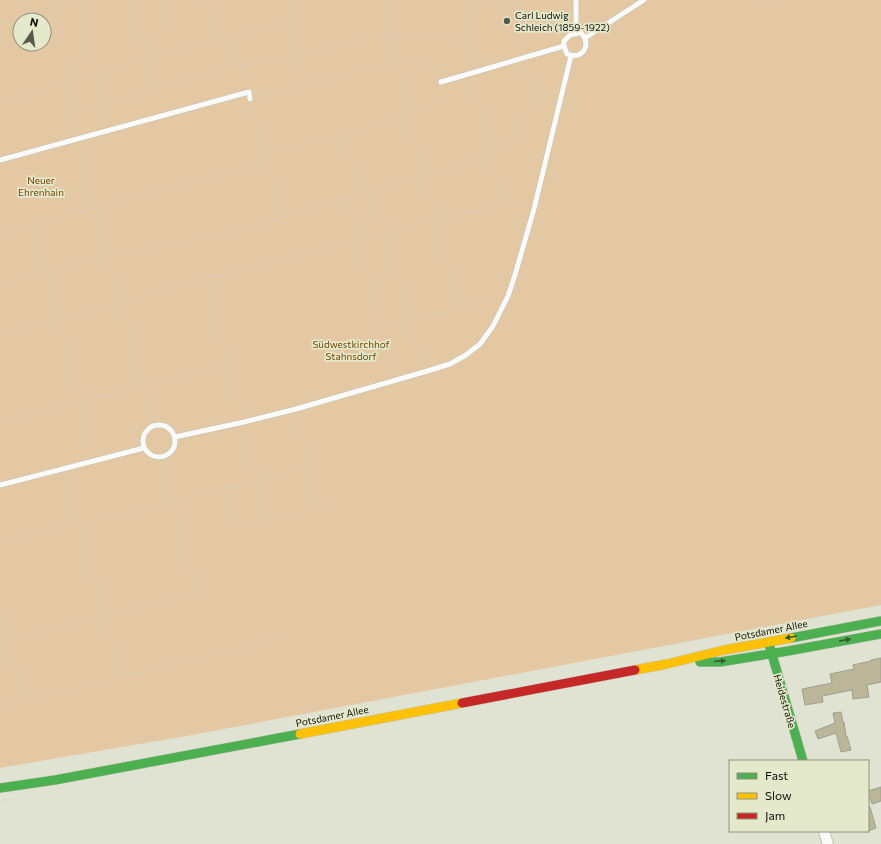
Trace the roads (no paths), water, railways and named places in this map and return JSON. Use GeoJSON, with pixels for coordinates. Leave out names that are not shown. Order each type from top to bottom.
{"type":"FeatureCollection","features":[{"type":"Feature","properties":{"kind":"street","name":"Potsdamer Allee"},"geometry":{"type":"LineString","coordinates":[[0,788],[55,780],[667,664],[768,641],[881,622]]}},
{"type":"Feature","properties":{"kind":"street","name":"Potsdamer Allee"},"geometry":{"type":"LineString","coordinates":[[667,664],[720,662],[881,634]]}},
{"type":"Feature","properties":{"kind":"street","name":"Heidestraße"},"geometry":{"type":"LineString","coordinates":[[768,641],[803,760]]}},
{"type":"Feature","properties":{"kind":"street"},"geometry":{"type":"LineString","coordinates":[[824,832],[828,844]]}},
{"type":"Feature","properties":{"kind":"lane"},"geometry":{"type":"LineString","coordinates":[[576,0],[576,34]]}},
{"type":"Feature","properties":{"kind":"lane"},"geometry":{"type":"LineString","coordinates":[[585,38],[644,0]]}},
{"type":"Feature","properties":{"kind":"lane"},"geometry":{"type":"LineString","coordinates":[[580,32],[585,38],[586,46],[582,53],[571,56],[567,54],[564,41],[570,35],[576,34],[580,32]]}},
{"type":"Feature","properties":{"kind":"lane"},"geometry":{"type":"LineString","coordinates":[[442,82],[564,46]]}},
{"type":"Feature","properties":{"kind":"lane"},"geometry":{"type":"LineString","coordinates":[[175,437],[296,409],[424,372],[450,364],[466,355],[480,344],[492,326],[508,296],[515,275],[534,209],[571,56]]}},
{"type":"Feature","properties":{"kind":"lane"},"geometry":{"type":"LineString","coordinates":[[0,160],[249,92],[250,99]]}},
{"type":"Feature","properties":{"kind":"lane"},"geometry":{"type":"LineString","coordinates":[[158,425],[169,428],[175,437],[174,448],[167,456],[162,458],[156,458],[147,453],[142,443],[145,432],[148,428],[158,425]]}},
{"type":"Feature","properties":{"kind":"lane"},"geometry":{"type":"LineString","coordinates":[[0,485],[144,448]]}},
{"type":"Feature","properties":{"kind":"place","name":"Carl Ludwig Schleich (1859-1922)"},"geometry":{"type":"Point","coordinates":[507,21]}},
{"type":"Feature","properties":{"kind":"park label","name":"Neuer Ehrenhain"},"geometry":{"type":"Point","coordinates":[41,186]}},
{"type":"Feature","properties":{"kind":"park label","name":"Südwestkirchhof Stahnsdorf"},"geometry":{"type":"Point","coordinates":[351,350]}}]}
